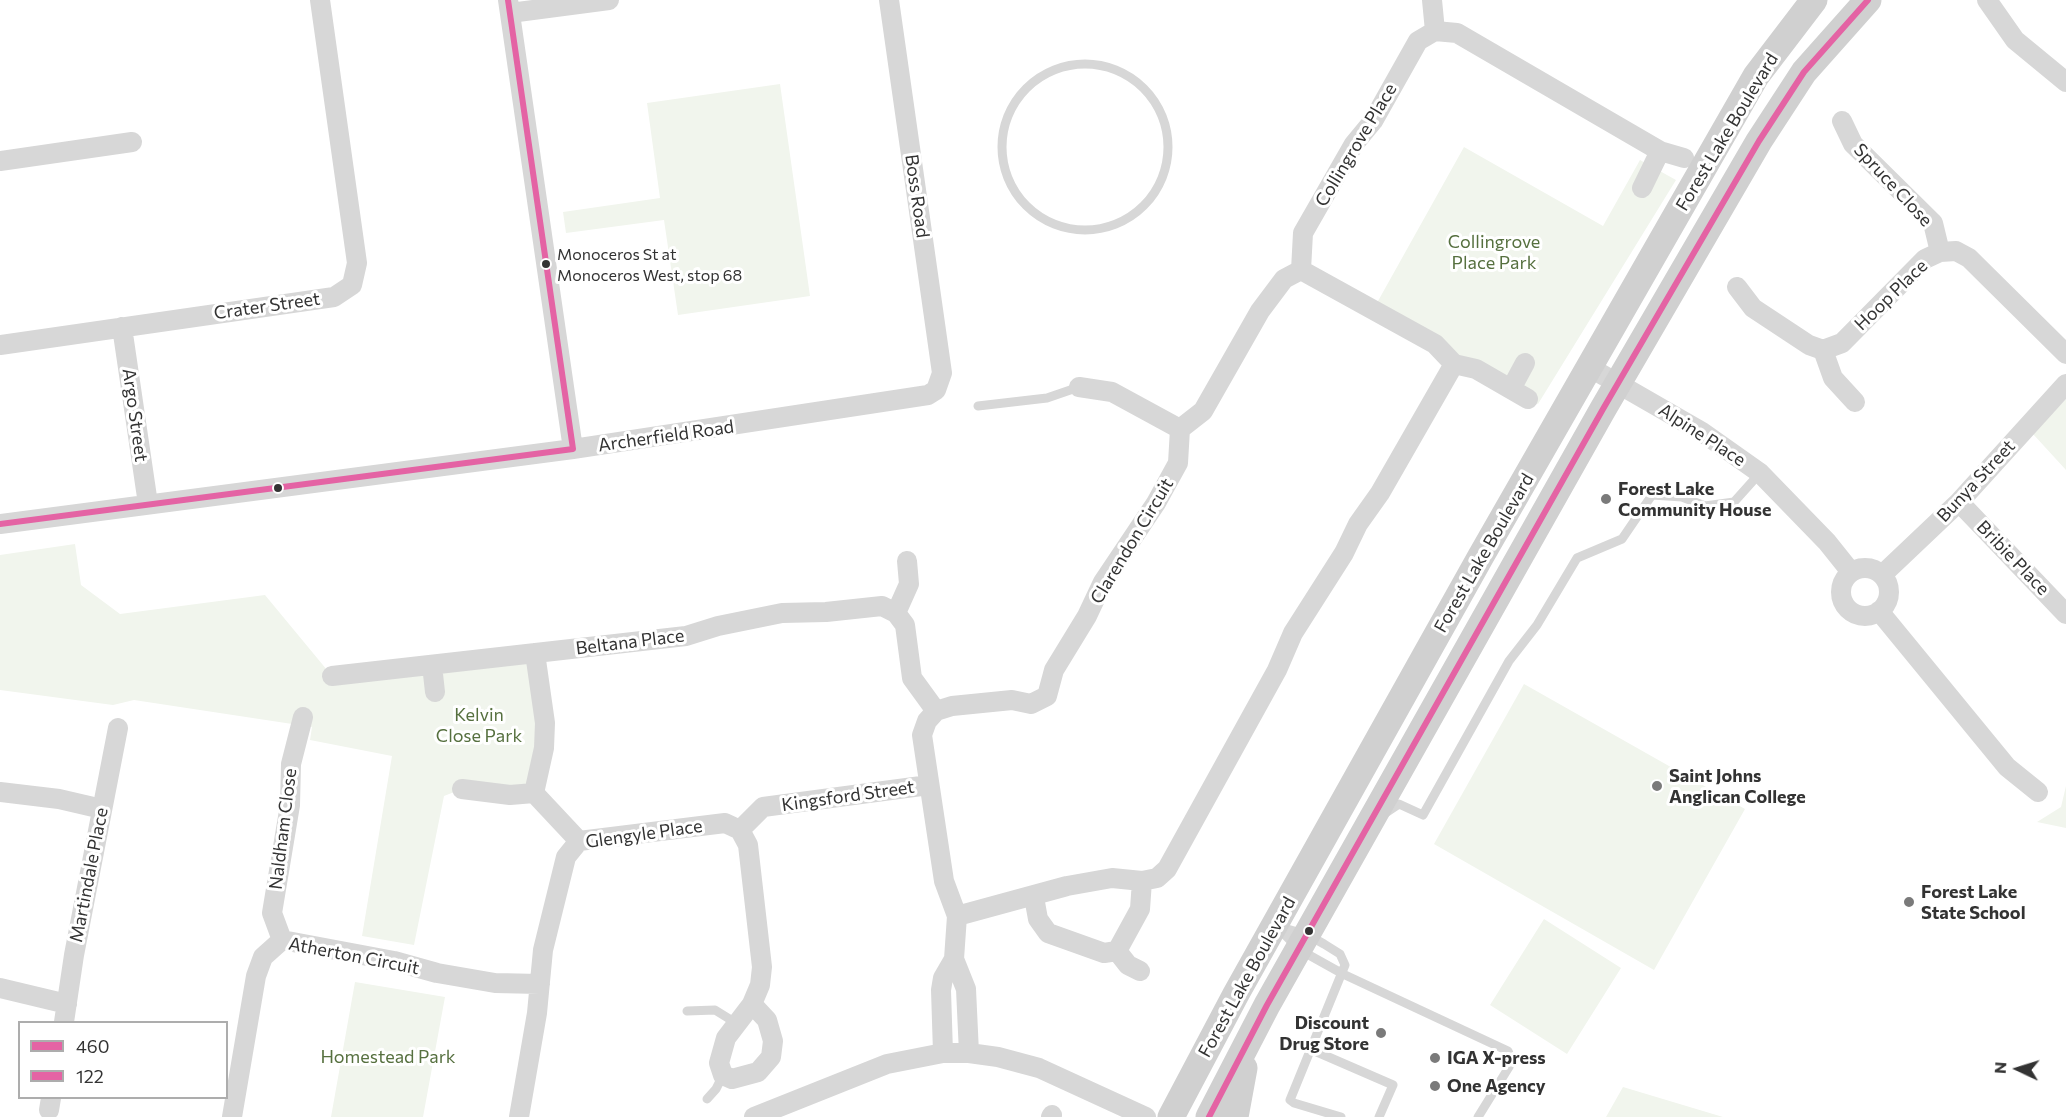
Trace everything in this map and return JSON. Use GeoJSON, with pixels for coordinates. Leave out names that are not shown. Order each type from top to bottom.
{"type":"FeatureCollection","features":[{"type":"Feature","properties":{"kind":"main road","name":"Forest Lake Boulevard"},"geometry":{"type":"LineString","coordinates":[[1172,1117],[1275,925],[1589,367],[1756,76],[1814,0]]}},
{"type":"Feature","properties":{"kind":"main road","name":"Forest Lake Boulevard"},"geometry":{"type":"LineString","coordinates":[[1209,1117],[1250,1037],[1617,383],[1759,141],[1804,72],[1868,0]]}},
{"type":"Feature","properties":{"kind":"main road"},"geometry":{"type":"LineString","coordinates":[[1235,1117],[1250,1037]]}},
{"type":"Feature","properties":{"kind":"street","name":"Crater Street"},"geometry":{"type":"LineString","coordinates":[[0,345],[334,297],[352,285],[357,263],[320,0]]}},
{"type":"Feature","properties":{"kind":"street"},"geometry":{"type":"LineString","coordinates":[[573,449],[509,6],[609,0]]}},
{"type":"Feature","properties":{"kind":"street","name":"Boss Road"},"geometry":{"type":"LineString","coordinates":[[889,0],[942,373],[936,390]]}},
{"type":"Feature","properties":{"kind":"street"},"geometry":{"type":"LineString","coordinates":[[1432,0],[1435,31],[1457,33],[1660,152],[1684,158]]}},
{"type":"Feature","properties":{"kind":"street"},"geometry":{"type":"LineString","coordinates":[[1987,0],[2015,40],[2066,82]]}},
{"type":"Feature","properties":{"kind":"street","name":"Collingrove Place"},"geometry":{"type":"LineString","coordinates":[[1301,270],[1303,233],[1354,144],[1373,121],[1418,41],[1435,31]]}},
{"type":"Feature","properties":{"kind":"street","name":"Spruce Close"},"geometry":{"type":"LineString","coordinates":[[1842,121],[1853,144],[1933,223],[1940,252]]}},
{"type":"Feature","properties":{"kind":"street"},"geometry":{"type":"LineString","coordinates":[[0,161],[132,142]]}},
{"type":"Feature","properties":{"kind":"street"},"geometry":{"type":"LineString","coordinates":[[1642,188],[1660,152]]}},
{"type":"Feature","properties":{"kind":"street","name":"Hoop Place"},"geometry":{"type":"LineString","coordinates":[[1823,350],[1842,343],[1925,259],[1940,252],[1956,251],[1969,258],[2066,354]]}},
{"type":"Feature","properties":{"kind":"street"},"geometry":{"type":"LineString","coordinates":[[1079,387],[1112,392],[1180,429],[1203,411],[1260,311],[1284,279],[1301,270],[1435,344],[1454,364],[1476,369],[1528,399]]}},
{"type":"Feature","properties":{"kind":"street"},"geometry":{"type":"LineString","coordinates":[[1737,286],[1752,309],[1809,345],[1823,350],[1833,378],[1855,402]]}},
{"type":"Feature","properties":{"kind":"street","name":"Argo Street"},"geometry":{"type":"LineString","coordinates":[[122,327],[148,504]]}},
{"type":"Feature","properties":{"kind":"street"},"geometry":{"type":"LineString","coordinates":[[1511,389],[1525,363]]}},
{"type":"Feature","properties":{"kind":"street"},"geometry":{"type":"LineString","coordinates":[[957,916],[1034,897],[1066,886],[1112,878],[1142,881],[1156,878],[1167,869],[1276,670],[1293,633],[1344,553],[1358,524],[1380,493],[1454,364]]}},
{"type":"Feature","properties":{"kind":"street","name":"Alpine Place"},"geometry":{"type":"LineString","coordinates":[[1589,367],[1702,432],[1760,473],[1827,542],[1851,572]]}},
{"type":"Feature","properties":{"kind":"street","name":"Bunya Street"},"geometry":{"type":"LineString","coordinates":[[1882,575],[1959,502],[2066,384]]}},
{"type":"Feature","properties":{"kind":"street","name":"Archerfield Road"},"geometry":{"type":"LineString","coordinates":[[0,524],[573,449],[918,398],[936,390]]}},
{"type":"Feature","properties":{"kind":"street","name":"Clarendon Circuit"},"geometry":{"type":"LineString","coordinates":[[936,711],[952,706],[1012,700],[1031,704],[1047,696],[1054,670],[1087,616],[1103,582],[1156,503],[1178,463],[1180,429]]}},
{"type":"Feature","properties":{"kind":"street","name":"Bribie Place"},"geometry":{"type":"LineString","coordinates":[[1959,502],[2066,614]]}},
{"type":"Feature","properties":{"kind":"street"},"geometry":{"type":"LineString","coordinates":[[907,561],[909,584],[896,613],[905,625],[912,678],[936,711],[927,721],[922,735],[944,881],[957,916],[954,959],[966,989],[969,1053]]}},
{"type":"Feature","properties":{"kind":"street"},"geometry":{"type":"LineString","coordinates":[[1867,568],[1882,575],[1889,591],[1887,600],[1879,611],[1863,616],[1846,606],[1841,594],[1842,586],[1851,572],[1867,568]]}},
{"type":"Feature","properties":{"kind":"street","name":"Beltana Place"},"geometry":{"type":"LineString","coordinates":[[332,676],[686,636],[718,626],[782,613],[826,612],[882,606],[896,613]]}},
{"type":"Feature","properties":{"kind":"street"},"geometry":{"type":"LineString","coordinates":[[1879,611],[2007,767],[2038,792]]}},
{"type":"Feature","properties":{"kind":"street"},"geometry":{"type":"LineString","coordinates":[[534,793],[544,748],[545,723],[535,653]]}},
{"type":"Feature","properties":{"kind":"street"},"geometry":{"type":"LineString","coordinates":[[432,665],[435,692]]}},
{"type":"Feature","properties":{"kind":"street","name":"Naldham Close"},"geometry":{"type":"LineString","coordinates":[[282,940],[272,913],[290,805],[291,764],[303,717]]}},
{"type":"Feature","properties":{"kind":"street","name":"Martindale Place"},"geometry":{"type":"LineString","coordinates":[[65,1013],[118,728]]}},
{"type":"Feature","properties":{"kind":"street","name":"Kingsford Street"},"geometry":{"type":"LineString","coordinates":[[740,830],[763,807],[929,784]]}},
{"type":"Feature","properties":{"kind":"street"},"geometry":{"type":"LineString","coordinates":[[462,789],[510,795],[534,793]]}},
{"type":"Feature","properties":{"kind":"street"},"geometry":{"type":"LineString","coordinates":[[0,792],[59,799],[102,809]]}},
{"type":"Feature","properties":{"kind":"street"},"geometry":{"type":"LineString","coordinates":[[534,793],[579,841]]}},
{"type":"Feature","properties":{"kind":"street","name":"Glengyle Place"},"geometry":{"type":"LineString","coordinates":[[519,1117],[540,984],[543,950],[566,857],[579,841],[725,823],[740,830]]}},
{"type":"Feature","properties":{"kind":"street"},"geometry":{"type":"LineString","coordinates":[[740,830],[748,845],[762,967],[760,985],[752,1004],[726,1038],[719,1063],[723,1075],[732,1079],[758,1072],[771,1057],[773,1041],[767,1020],[752,1004]]}},
{"type":"Feature","properties":{"kind":"street"},"geometry":{"type":"LineString","coordinates":[[1117,951],[1140,909],[1142,881]]}},
{"type":"Feature","properties":{"kind":"street"},"geometry":{"type":"LineString","coordinates":[[1034,897],[1038,920],[1048,933],[1104,952],[1117,951]]}},
{"type":"Feature","properties":{"kind":"street","name":"Atherton Circuit"},"geometry":{"type":"LineString","coordinates":[[232,1117],[256,976],[263,957],[282,940],[495,983],[540,984]]}},
{"type":"Feature","properties":{"kind":"street"},"geometry":{"type":"LineString","coordinates":[[1117,951],[1128,965],[1140,971]]}},
{"type":"Feature","properties":{"kind":"street"},"geometry":{"type":"LineString","coordinates":[[943,1053],[940,990],[943,978],[954,959]]}},
{"type":"Feature","properties":{"kind":"street"},"geometry":{"type":"LineString","coordinates":[[0,988],[65,1013]]}},
{"type":"Feature","properties":{"kind":"street"},"geometry":{"type":"LineString","coordinates":[[754,1117],[789,1111],[887,1064],[943,1053],[969,1053],[998,1057],[1039,1068],[1146,1117]]}},
{"type":"Feature","properties":{"kind":"lane"},"geometry":{"type":"LineString","coordinates":[[1105,65],[1129,76],[1149,93],[1163,116],[1169,142],[1165,171],[1153,196],[1133,216],[1107,228],[1079,230],[1052,223],[1028,208],[1011,185],[1003,158],[1004,130],[1013,105],[1030,84],[1053,70],[1070,66],[1105,65]]}},
{"type":"Feature","properties":{"kind":"lane"},"geometry":{"type":"LineString","coordinates":[[978,406],[1047,398],[1079,387]]}},
{"type":"Feature","properties":{"kind":"lane"},"geometry":{"type":"LineString","coordinates":[[1372,822],[1399,804],[1424,815],[1509,662],[1537,624],[1577,558],[1622,539],[1652,495],[1682,497],[1705,506],[1734,502],[1760,473]]}},
{"type":"Feature","properties":{"kind":"lane"},"geometry":{"type":"LineString","coordinates":[[1275,925],[1304,942],[1343,974],[1508,1050],[1511,1058],[1509,1067],[1478,1117]]}},
{"type":"Feature","properties":{"kind":"lane"},"geometry":{"type":"LineString","coordinates":[[1275,925],[1304,942],[1340,954],[1345,965],[1290,1100],[1341,1117]]}},
{"type":"Feature","properties":{"kind":"lane"},"geometry":{"type":"LineString","coordinates":[[687,1011],[715,1010],[736,1023]]}},
{"type":"Feature","properties":{"kind":"lane"},"geometry":{"type":"LineString","coordinates":[[1310,1049],[1393,1085],[1379,1117]]}},
{"type":"Feature","properties":{"kind":"lane"},"geometry":{"type":"LineString","coordinates":[[707,1099],[716,1089],[723,1075]]}},
{"type":"Feature","properties":{"kind":"green space"},"geometry":{"type":"Polygon","coordinates":[[[780,84],[810,296],[678,315],[664,220],[566,233],[563,212],[660,198],[647,103],[780,84]]]}},
{"type":"Feature","properties":{"kind":"green space","name":"Collingrove Place Park"},"geometry":{"type":"Polygon","coordinates":[[[1464,147],[1603,226],[1640,160],[1676,180],[1538,404],[1373,310],[1464,147]]]}},
{"type":"Feature","properties":{"kind":"green space"},"geometry":{"type":"Polygon","coordinates":[[[2066,399],[2066,470],[2033,434],[2066,399]]]}},
{"type":"Feature","properties":{"kind":"green space","name":"Kelvin Close Park"},"geometry":{"type":"Polygon","coordinates":[[[75,544],[81,585],[120,614],[265,595],[332,676],[535,653],[545,723],[534,793],[462,789],[444,796],[414,945],[362,936],[392,756],[310,740],[312,727],[134,700],[113,705],[0,690],[0,555],[75,544]]]}},
{"type":"Feature","properties":{"kind":"green space"},"geometry":{"type":"Polygon","coordinates":[[[1524,684],[1745,809],[1654,970],[1434,844],[1524,684]]]}},
{"type":"Feature","properties":{"kind":"green space"},"geometry":{"type":"Polygon","coordinates":[[[2066,786],[2066,828],[2037,822],[2061,807],[2066,786]]]}},
{"type":"Feature","properties":{"kind":"green space"},"geometry":{"type":"Polygon","coordinates":[[[1544,919],[1621,968],[1567,1054],[1490,1005],[1544,919]]]}},
{"type":"Feature","properties":{"kind":"green space","name":"Homestead Park"},"geometry":{"type":"Polygon","coordinates":[[[355,982],[445,997],[423,1117],[331,1117],[355,982]]]}},
{"type":"Feature","properties":{"kind":"green space"},"geometry":{"type":"Polygon","coordinates":[[[1623,1087],[1723,1117],[1606,1117],[1623,1087]]]}},
{"type":"Feature","properties":{"kind":"transit line","name":"122"},"geometry":{"type":"LineString","coordinates":[[0,524],[573,449],[508,0]]}},
{"type":"Feature","properties":{"kind":"transit line","name":"460"},"geometry":{"type":"LineString","coordinates":[[1209,1117],[1267,1005],[1603,409],[1759,141],[1804,72],[1868,0]]}},
{"type":"Feature","properties":{"kind":"place","name":"Monoceros St at Monoceros West, stop 68"},"geometry":{"type":"Point","coordinates":[546,264]}},
{"type":"Feature","properties":{"kind":"place","name":"Forest Lake Community House"},"geometry":{"type":"Point","coordinates":[1606,499]}},
{"type":"Feature","properties":{"kind":"place","name":"Saint Johns Anglican College"},"geometry":{"type":"Point","coordinates":[1657,786]}},
{"type":"Feature","properties":{"kind":"place","name":"Forest Lake State School"},"geometry":{"type":"Point","coordinates":[1909,902]}},
{"type":"Feature","properties":{"kind":"place","name":"Discount Drug Store"},"geometry":{"type":"Point","coordinates":[1381,1033]}},
{"type":"Feature","properties":{"kind":"place","name":"IGA X-press"},"geometry":{"type":"Point","coordinates":[1435,1058]}},
{"type":"Feature","properties":{"kind":"place","name":"One Agency"},"geometry":{"type":"Point","coordinates":[1435,1086]}}]}
